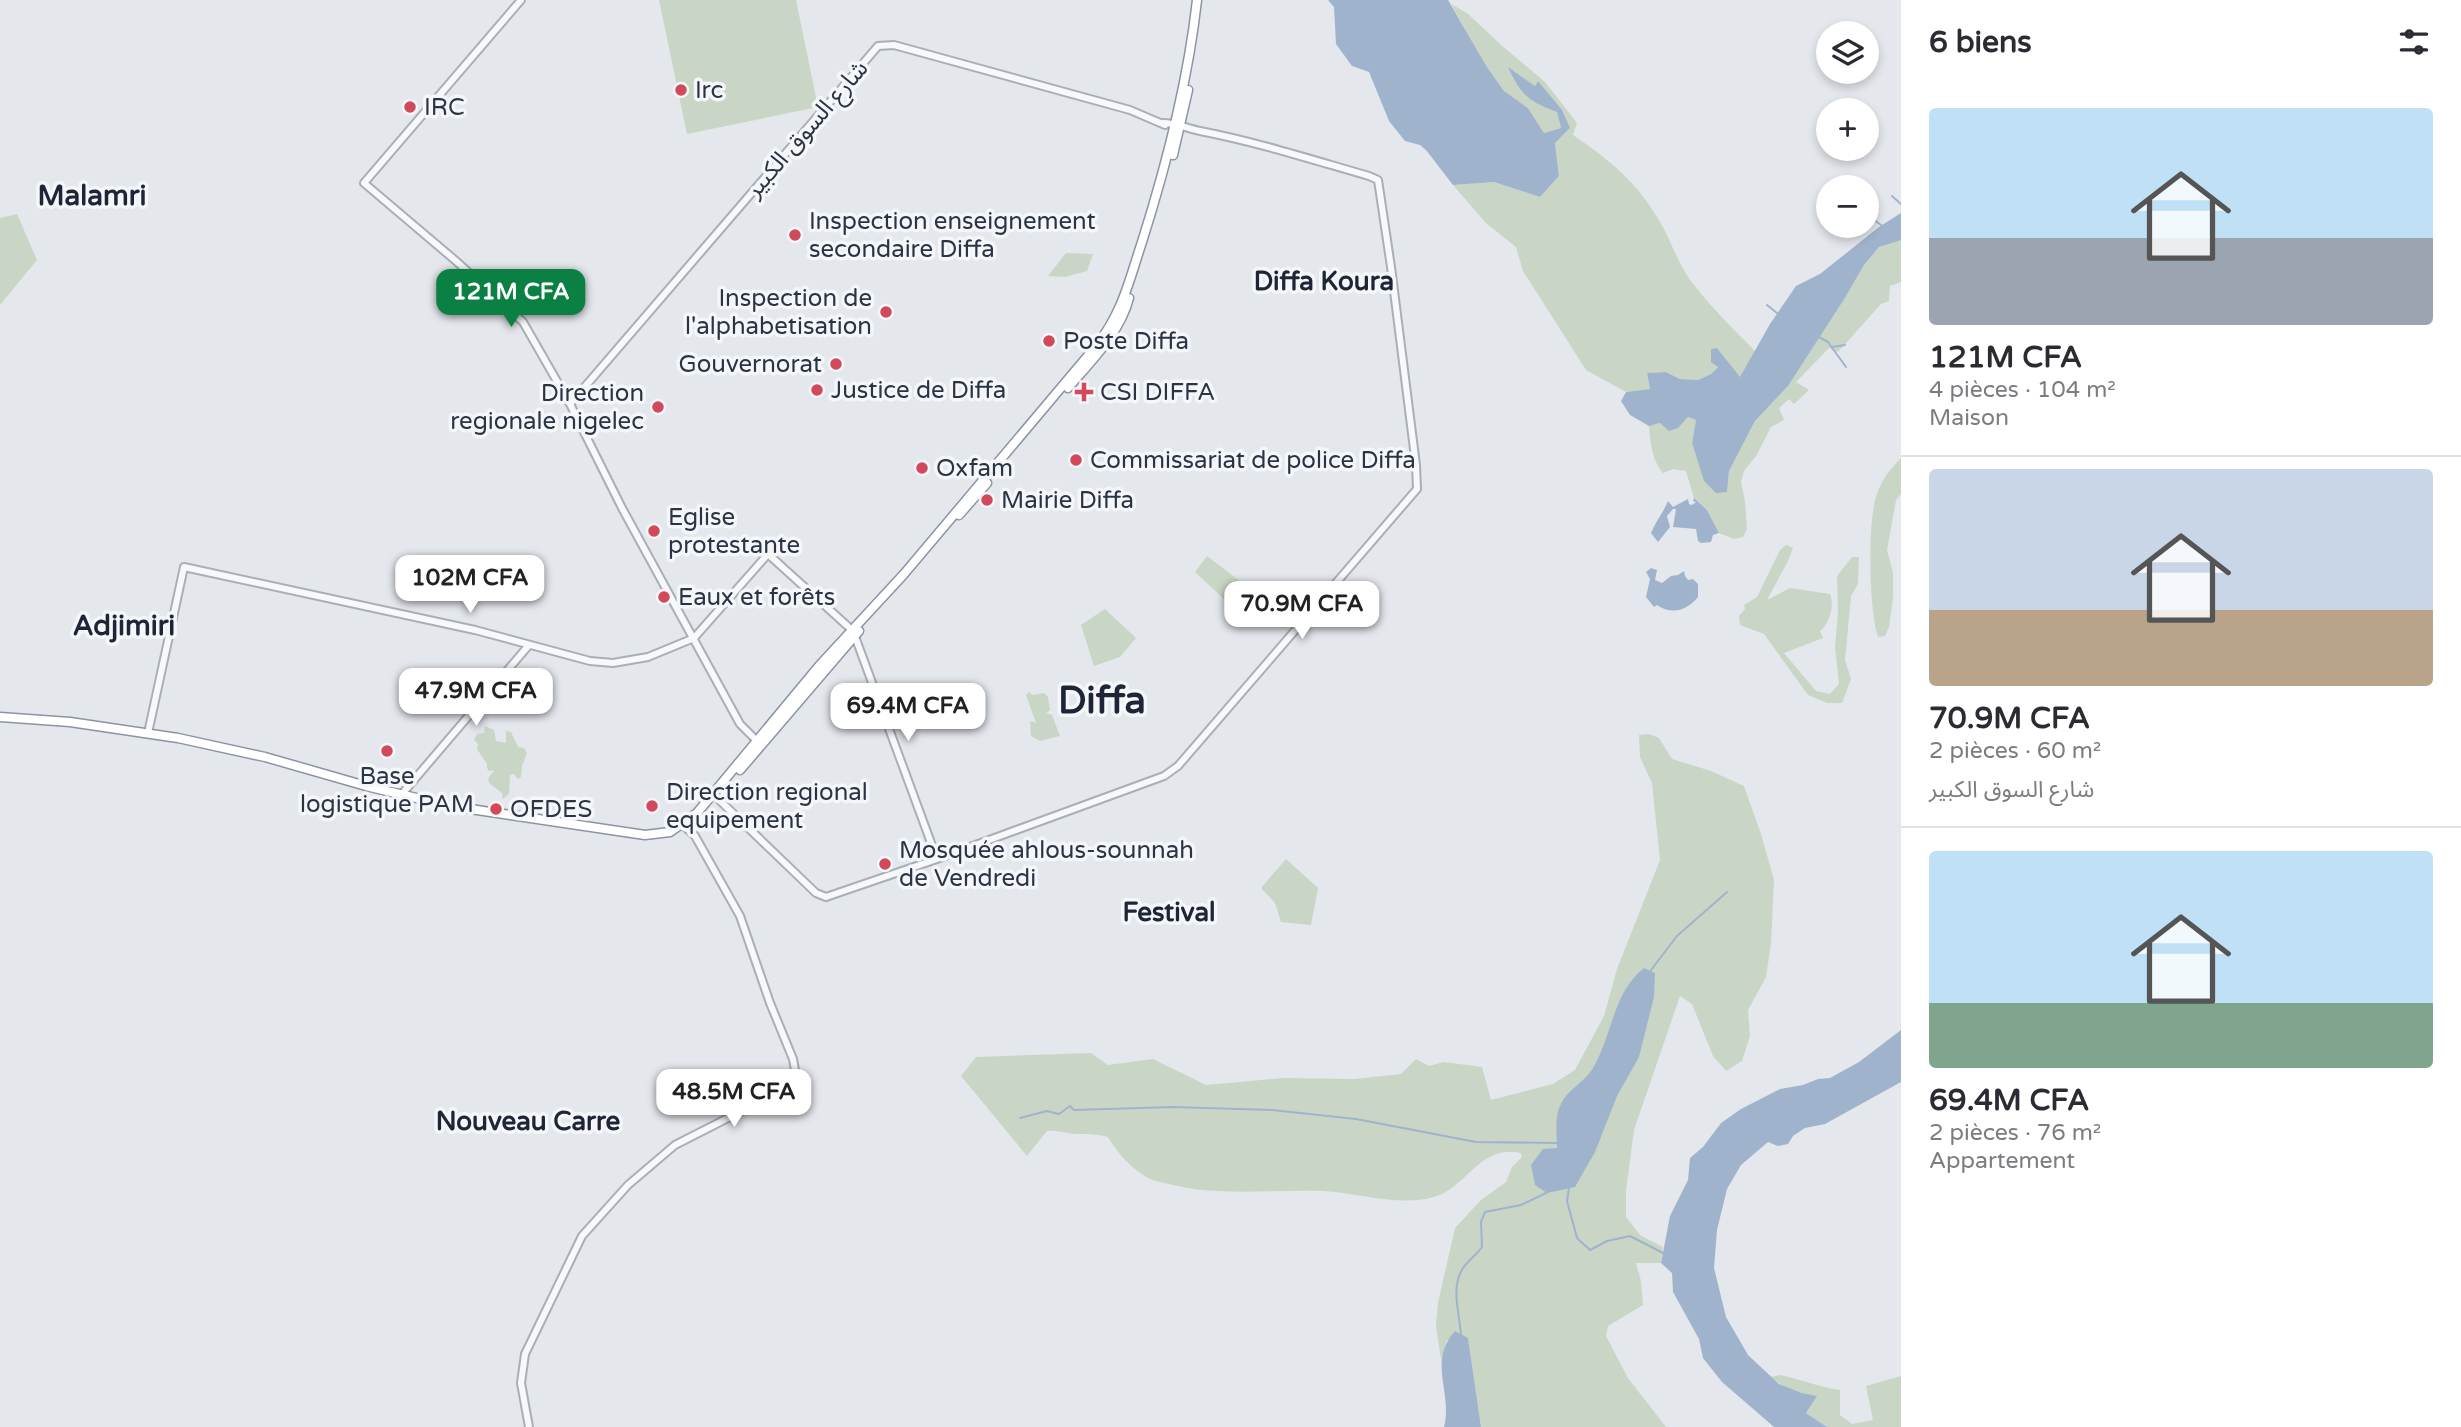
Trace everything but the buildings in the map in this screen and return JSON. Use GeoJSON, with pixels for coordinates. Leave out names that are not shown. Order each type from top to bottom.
{"type":"FeatureCollection","features":[{"type":"Feature","properties":{"kind":"highway"},"geometry":{"type":"LineString","coordinates":[[258,757],[402,800],[462,812],[645,840],[671,837],[685,827],[760,743],[819,666],[854,633],[1107,331],[1124,301],[1164,168],[1180,127],[1200,0]]}},
{"type":"Feature","properties":{"kind":"highway"},"geometry":{"type":"LineString","coordinates":[[0,717],[70,722],[148,733],[486,813],[645,835],[685,827]]}},
{"type":"Feature","properties":{"kind":"street"},"geometry":{"type":"LineString","coordinates":[[521,0],[364,183],[518,316],[570,404],[622,508],[740,724],[760,743]]}},
{"type":"Feature","properties":{"kind":"street","name":"شارع السوق الكبير"},"geometry":{"type":"LineString","coordinates":[[570,404],[878,46],[894,45],[1130,110],[1163,123],[1253,144],[1378,180],[1416,465],[1416,489],[1178,766],[1148,783],[833,896],[821,897],[715,795]]}},
{"type":"Feature","properties":{"kind":"street"},"geometry":{"type":"LineString","coordinates":[[148,733],[184,567],[475,630],[590,661],[613,663],[630,662],[662,653],[694,638],[768,554],[854,633],[937,859]]}},
{"type":"Feature","properties":{"kind":"street"},"geometry":{"type":"LineString","coordinates":[[402,794],[529,645]]}},
{"type":"Feature","properties":{"kind":"street"},"geometry":{"type":"LineString","coordinates":[[530,1427],[521,1383],[525,1354],[582,1236],[628,1185],[675,1145],[787,1088],[793,1081],[793,1059],[770,1003],[740,916],[695,836],[685,827]]}},
{"type":"Feature","properties":{"kind":"green space"},"geometry":{"type":"Polygon","coordinates":[[[659,0],[796,0],[818,107],[687,134],[659,0]]]}},
{"type":"Feature","properties":{"kind":"green space"},"geometry":{"type":"Polygon","coordinates":[[[1451,4],[1467,13],[1545,82],[1577,123],[1573,135],[1611,163],[1642,195],[1660,222],[1690,280],[1756,352],[1740,378],[1717,348],[1718,367],[1711,374],[1698,380],[1680,379],[1666,372],[1647,373],[1650,389],[1626,392],[1586,370],[1523,271],[1516,247],[1486,223],[1453,185],[1494,182],[1540,197],[1559,176],[1555,143],[1570,128],[1538,81],[1535,86],[1509,68],[1527,96],[1557,112],[1561,128],[1544,133],[1528,108],[1504,91],[1451,4]]]}},
{"type":"Feature","properties":{"kind":"green space"},"geometry":{"type":"Polygon","coordinates":[[[17,214],[37,260],[0,305],[0,218],[17,214]]]}},
{"type":"Feature","properties":{"kind":"green space"},"geometry":{"type":"Polygon","coordinates":[[[1894,240],[1901,240],[1901,282],[1890,286],[1889,301],[1881,304],[1838,352],[1829,348],[1796,382],[1809,390],[1794,404],[1789,399],[1779,408],[1784,420],[1771,427],[1756,456],[1744,471],[1741,482],[1747,529],[1743,537],[1734,539],[1719,533],[1707,510],[1694,498],[1686,471],[1673,469],[1663,473],[1659,468],[1652,451],[1649,426],[1660,423],[1678,428],[1688,417],[1696,420],[1692,443],[1701,470],[1727,492],[1729,471],[1755,421],[1788,386],[1864,265],[1879,247],[1894,240]]]}},
{"type":"Feature","properties":{"kind":"green space"},"geometry":{"type":"Polygon","coordinates":[[[1066,253],[1093,254],[1087,271],[1065,277],[1048,276],[1066,253]]]}},
{"type":"Feature","properties":{"kind":"green space"},"geometry":{"type":"Polygon","coordinates":[[[1901,458],[1901,494],[1896,500],[1887,550],[1893,573],[1893,598],[1889,627],[1885,636],[1878,637],[1870,566],[1874,507],[1884,479],[1901,458]]]}},
{"type":"Feature","properties":{"kind":"green space"},"geometry":{"type":"Polygon","coordinates":[[[1786,545],[1793,548],[1767,600],[1790,588],[1830,594],[1830,614],[1820,631],[1823,638],[1784,653],[1816,691],[1830,694],[1839,684],[1835,647],[1837,576],[1852,557],[1859,557],[1858,584],[1851,596],[1845,660],[1851,679],[1842,703],[1827,703],[1808,695],[1764,634],[1740,625],[1739,616],[1745,609],[1744,605],[1757,597],[1780,550],[1786,545]]]}},
{"type":"Feature","properties":{"kind":"green space"},"geometry":{"type":"Polygon","coordinates":[[[1207,556],[1253,591],[1237,611],[1195,572],[1207,556]]]}},
{"type":"Feature","properties":{"kind":"green space"},"geometry":{"type":"Polygon","coordinates":[[[1105,609],[1136,638],[1120,657],[1094,666],[1081,625],[1105,609]]]}},
{"type":"Feature","properties":{"kind":"green space"},"geometry":{"type":"Polygon","coordinates":[[[1029,692],[1032,695],[1044,693],[1048,697],[1050,710],[1046,713],[1052,715],[1060,736],[1040,741],[1031,736],[1030,721],[1036,723],[1026,695],[1029,692]]]}},
{"type":"Feature","properties":{"kind":"green space"},"geometry":{"type":"Polygon","coordinates":[[[485,726],[494,730],[496,741],[506,743],[506,731],[511,732],[518,747],[524,748],[527,753],[521,777],[518,779],[514,774],[510,775],[509,794],[503,799],[502,793],[490,784],[488,779],[494,770],[489,771],[487,768],[474,740],[477,734],[484,733],[485,726]]]}},
{"type":"Feature","properties":{"kind":"green space"},"geometry":{"type":"Polygon","coordinates":[[[1649,734],[1659,738],[1672,759],[1711,771],[1744,786],[1774,880],[1771,943],[1766,977],[1748,1010],[1750,1036],[1742,1061],[1726,1071],[1713,1056],[1692,1004],[1680,996],[1634,1130],[1626,1191],[1626,1217],[1640,1235],[1663,1247],[1661,1263],[1636,1263],[1643,1305],[1608,1326],[1606,1336],[1628,1378],[1666,1427],[1481,1427],[1468,1338],[1447,1340],[1441,1360],[1436,1326],[1438,1303],[1455,1228],[1481,1200],[1506,1182],[1512,1167],[1522,1157],[1521,1153],[1494,1155],[1445,1192],[1421,1200],[1393,1200],[1323,1191],[1226,1191],[1188,1188],[1148,1178],[1131,1165],[1108,1137],[1104,1136],[1047,1131],[1027,1156],[961,1076],[976,1057],[1091,1053],[1108,1065],[1153,1059],[1206,1085],[1283,1078],[1355,1079],[1401,1074],[1416,1059],[1429,1066],[1444,1062],[1482,1067],[1491,1100],[1553,1084],[1575,1070],[1604,1016],[1617,969],[1660,860],[1652,783],[1640,757],[1639,735],[1649,734]]]}},
{"type":"Feature","properties":{"kind":"green space"},"geometry":{"type":"Polygon","coordinates":[[[1286,859],[1318,888],[1311,925],[1281,922],[1275,903],[1261,888],[1286,859]]]}},
{"type":"Feature","properties":{"kind":"green space"},"geometry":{"type":"Polygon","coordinates":[[[1780,1375],[1840,1390],[1840,1415],[1852,1424],[1873,1420],[1866,1386],[1901,1376],[1901,1427],[1827,1427],[1806,1413],[1816,1396],[1792,1390],[1771,1377],[1780,1375]]]}},
{"type":"Feature","properties":{"kind":"water"},"geometry":{"type":"Polygon","coordinates":[[[1328,0],[1448,0],[1504,91],[1528,108],[1544,133],[1561,128],[1557,112],[1526,96],[1508,67],[1535,86],[1538,81],[1562,110],[1570,128],[1555,143],[1559,176],[1540,197],[1494,182],[1453,185],[1426,150],[1420,145],[1405,141],[1389,121],[1369,72],[1352,66],[1336,44],[1334,7],[1328,0]]]}},
{"type":"Feature","properties":{"kind":"water"},"geometry":{"type":"Polygon","coordinates":[[[1901,213],[1901,240],[1879,247],[1864,265],[1788,386],[1755,421],[1729,471],[1727,492],[1716,493],[1704,481],[1692,443],[1696,420],[1688,417],[1678,428],[1669,431],[1660,423],[1649,426],[1630,415],[1621,401],[1626,392],[1650,389],[1647,373],[1666,372],[1680,379],[1698,380],[1718,367],[1711,362],[1711,349],[1717,348],[1740,377],[1770,324],[1796,286],[1820,274],[1865,238],[1879,238],[1879,227],[1901,213]]]}},
{"type":"Feature","properties":{"kind":"water"},"geometry":{"type":"Polygon","coordinates":[[[1694,498],[1707,510],[1719,533],[1713,535],[1711,542],[1701,543],[1698,541],[1696,529],[1673,527],[1676,509],[1673,509],[1667,516],[1670,527],[1658,542],[1651,533],[1668,501],[1673,507],[1688,499],[1692,505],[1696,502],[1693,501],[1694,498]]]}},
{"type":"Feature","properties":{"kind":"water"},"geometry":{"type":"Polygon","coordinates":[[[1651,568],[1657,570],[1655,580],[1662,583],[1684,571],[1688,580],[1693,579],[1698,584],[1698,597],[1689,606],[1679,610],[1668,610],[1657,605],[1654,607],[1646,597],[1650,579],[1646,572],[1651,568]]]}},
{"type":"Feature","properties":{"kind":"water"},"geometry":{"type":"Polygon","coordinates":[[[1644,968],[1655,973],[1654,997],[1639,1057],[1617,1096],[1595,1152],[1575,1187],[1547,1193],[1535,1185],[1531,1165],[1543,1149],[1557,1148],[1557,1120],[1561,1104],[1567,1094],[1593,1068],[1619,1002],[1634,978],[1644,968]]]}},
{"type":"Feature","properties":{"kind":"water"},"geometry":{"type":"Polygon","coordinates":[[[1901,1030],[1901,1082],[1825,1124],[1805,1128],[1793,1136],[1788,1144],[1778,1146],[1768,1142],[1741,1165],[1727,1189],[1717,1230],[1714,1268],[1726,1317],[1748,1355],[1779,1384],[1817,1396],[1806,1413],[1827,1427],[1774,1427],[1722,1382],[1703,1358],[1699,1339],[1673,1292],[1672,1273],[1661,1263],[1670,1216],[1688,1180],[1690,1158],[1703,1147],[1721,1123],[1741,1109],[1780,1089],[1830,1078],[1859,1062],[1901,1030]]]}},
{"type":"Feature","properties":{"kind":"water"},"geometry":{"type":"Polygon","coordinates":[[[1455,1331],[1468,1338],[1481,1427],[1444,1427],[1446,1402],[1443,1354],[1455,1331]]]}},
{"type":"Feature","properties":{"kind":"waterway"},"geometry":{"type":"LineString","coordinates":[[1892,196],[1901,204]]}},
{"type":"Feature","properties":{"kind":"waterway"},"geometry":{"type":"LineString","coordinates":[[1767,305],[1777,313]]}},
{"type":"Feature","properties":{"kind":"waterway"},"geometry":{"type":"LineString","coordinates":[[1817,336],[1828,342],[1846,367]]}},
{"type":"Feature","properties":{"kind":"waterway"},"geometry":{"type":"LineString","coordinates":[[1832,347],[1845,345]]}},
{"type":"Feature","properties":{"kind":"waterway"},"geometry":{"type":"LineString","coordinates":[[1651,970],[1677,936],[1727,892]]}},
{"type":"Feature","properties":{"kind":"waterway"},"geometry":{"type":"LineString","coordinates":[[1020,1118],[1047,1111],[1059,1114],[1070,1106],[1074,1110],[1173,1107],[1272,1110],[1356,1119],[1476,1142],[1556,1143]]}},
{"type":"Feature","properties":{"kind":"waterway"},"geometry":{"type":"LineString","coordinates":[[1569,1188],[1567,1201],[1577,1238],[1590,1250],[1607,1241],[1630,1236],[1663,1253]]}},
{"type":"Feature","properties":{"kind":"waterway"},"geometry":{"type":"LineString","coordinates":[[1461,1336],[1457,1284],[1463,1268],[1482,1247],[1481,1222],[1485,1212],[1521,1205],[1548,1192]]}},
{"type":"Feature","properties":{"kind":"place","name":"Irc"},"geometry":{"type":"Point","coordinates":[681,90]}},
{"type":"Feature","properties":{"kind":"place","name":"IRC"},"geometry":{"type":"Point","coordinates":[410,107]}},
{"type":"Feature","properties":{"kind":"place","name":"Inspection enseignement secondaire Diffa"},"geometry":{"type":"Point","coordinates":[795,235]}},
{"type":"Feature","properties":{"kind":"place","name":"Inspection de l'alphabetisation"},"geometry":{"type":"Point","coordinates":[886,312]}},
{"type":"Feature","properties":{"kind":"place","name":"Poste Diffa"},"geometry":{"type":"Point","coordinates":[1049,341]}},
{"type":"Feature","properties":{"kind":"place","name":"Gouvernorat"},"geometry":{"type":"Point","coordinates":[836,364]}},
{"type":"Feature","properties":{"kind":"place","name":"Justice de Diffa"},"geometry":{"type":"Point","coordinates":[817,390]}},
{"type":"Feature","properties":{"kind":"place","name":"CSI DIFFA"},"geometry":{"type":"Point","coordinates":[1084,392]}},
{"type":"Feature","properties":{"kind":"place","name":"Direction regionale nigelec"},"geometry":{"type":"Point","coordinates":[658,407]}},
{"type":"Feature","properties":{"kind":"place","name":"Commissariat de police Diffa"},"geometry":{"type":"Point","coordinates":[1076,460]}},
{"type":"Feature","properties":{"kind":"place","name":"Oxfam"},"geometry":{"type":"Point","coordinates":[922,468]}},
{"type":"Feature","properties":{"kind":"place","name":"Mairie Diffa"},"geometry":{"type":"Point","coordinates":[987,500]}},
{"type":"Feature","properties":{"kind":"place","name":"Eglise protestante"},"geometry":{"type":"Point","coordinates":[654,531]}},
{"type":"Feature","properties":{"kind":"place","name":"Eaux et forêts"},"geometry":{"type":"Point","coordinates":[664,597]}},
{"type":"Feature","properties":{"kind":"place","name":"Base logistique PAM"},"geometry":{"type":"Point","coordinates":[387,751]}},
{"type":"Feature","properties":{"kind":"place","name":"Direction regional equipement"},"geometry":{"type":"Point","coordinates":[652,806]}},
{"type":"Feature","properties":{"kind":"place","name":"OFDES"},"geometry":{"type":"Point","coordinates":[496,809]}},
{"type":"Feature","properties":{"kind":"place","name":"Mosquée ahlous-sounnah de Vendredi"},"geometry":{"type":"Point","coordinates":[885,864]}},
{"type":"Feature","properties":{"kind":"district","name":"Malamri"},"geometry":{"type":"Point","coordinates":[92,196]}},
{"type":"Feature","properties":{"kind":"district","name":"Diffa Koura"},"geometry":{"type":"Point","coordinates":[1324,281]}},
{"type":"Feature","properties":{"kind":"district","name":"Adjimiri"},"geometry":{"type":"Point","coordinates":[124,626]}},
{"type":"Feature","properties":{"kind":"district","name":"Diffa"},"geometry":{"type":"Point","coordinates":[1102,701]}},
{"type":"Feature","properties":{"kind":"district","name":"Festival"},"geometry":{"type":"Point","coordinates":[1169,912]}},
{"type":"Feature","properties":{"kind":"district","name":"Nouveau Carre"},"geometry":{"type":"Point","coordinates":[528,1121]}}]}
